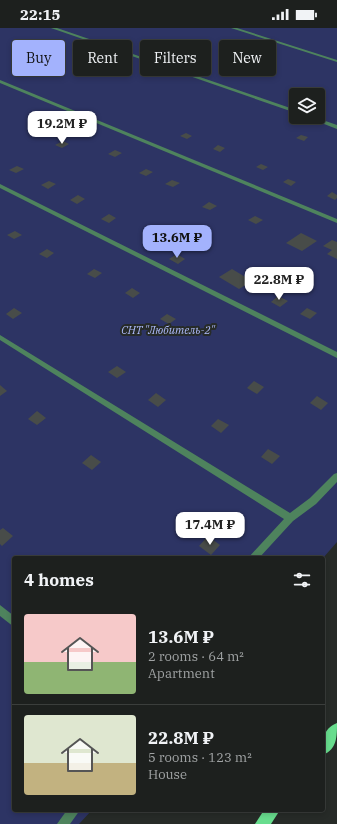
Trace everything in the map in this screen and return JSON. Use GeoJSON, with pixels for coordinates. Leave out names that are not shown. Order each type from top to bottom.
{"type":"FeatureCollection","features":[{"type":"Feature","properties":{"kind":"main road"},"geometry":{"type":"LineString","coordinates":[[325,745],[337,730]]}},
{"type":"Feature","properties":{"kind":"main road"},"geometry":{"type":"LineString","coordinates":[[262,824],[271,812]]}},
{"type":"Feature","properties":{"kind":"lane"},"geometry":{"type":"LineString","coordinates":[[53,28],[289,110]]}},
{"type":"Feature","properties":{"kind":"lane"},"geometry":{"type":"LineString","coordinates":[[233,28],[337,61]]}},
{"type":"Feature","properties":{"kind":"lane"},"geometry":{"type":"LineString","coordinates":[[0,81],[337,221]]}},
{"type":"Feature","properties":{"kind":"lane"},"geometry":{"type":"LineString","coordinates":[[325,123],[337,127]]}},
{"type":"Feature","properties":{"kind":"lane"},"geometry":{"type":"LineString","coordinates":[[0,186],[337,355]]}},
{"type":"Feature","properties":{"kind":"lane"},"geometry":{"type":"LineString","coordinates":[[0,337],[290,518]]}},
{"type":"Feature","properties":{"kind":"lane"},"geometry":{"type":"LineString","coordinates":[[255,556],[290,518],[313,502],[337,476]]}},
{"type":"Feature","properties":{"kind":"lane"},"geometry":{"type":"LineString","coordinates":[[0,610],[12,620]]}},
{"type":"Feature","properties":{"kind":"lane"},"geometry":{"type":"LineString","coordinates":[[62,824],[72,812]]}},
{"type":"Feature","properties":{"kind":"green space","name":"СНТ \"Любитель-2\""},"geometry":{"type":"Polygon","coordinates":[[[0,28],[337,28],[337,542],[325,556],[12,556],[12,812],[90,812],[79,824],[0,824],[0,28]]]}},
{"type":"Feature","properties":{"kind":"building"},"geometry":{"type":"Polygon","coordinates":[[[186,133],[192,136],[187,139],[180,136],[186,133]]]}},
{"type":"Feature","properties":{"kind":"building"},"geometry":{"type":"Polygon","coordinates":[[[301,135],[308,137],[304,141],[296,138],[301,135]]]}},
{"type":"Feature","properties":{"kind":"building"},"geometry":{"type":"Polygon","coordinates":[[[63,141],[69,144],[62,148],[55,145],[63,141]]]}},
{"type":"Feature","properties":{"kind":"building"},"geometry":{"type":"Polygon","coordinates":[[[218,145],[225,148],[220,152],[213,149],[218,145]]]}},
{"type":"Feature","properties":{"kind":"building"},"geometry":{"type":"Polygon","coordinates":[[[115,150],[122,153],[115,157],[108,154],[115,150]]]}},
{"type":"Feature","properties":{"kind":"building"},"geometry":{"type":"Polygon","coordinates":[[[261,164],[268,167],[263,170],[256,167],[261,164]]]}},
{"type":"Feature","properties":{"kind":"building"},"geometry":{"type":"Polygon","coordinates":[[[17,166],[24,169],[16,173],[9,170],[17,166]]]}},
{"type":"Feature","properties":{"kind":"building"},"geometry":{"type":"Polygon","coordinates":[[[146,169],[153,172],[146,176],[139,173],[146,169]]]}},
{"type":"Feature","properties":{"kind":"building"},"geometry":{"type":"Polygon","coordinates":[[[288,179],[296,182],[291,186],[283,182],[288,179]]]}},
{"type":"Feature","properties":{"kind":"building"},"geometry":{"type":"Polygon","coordinates":[[[172,180],[180,183],[173,187],[165,184],[172,180]]]}},
{"type":"Feature","properties":{"kind":"building"},"geometry":{"type":"Polygon","coordinates":[[[49,181],[56,184],[48,189],[41,185],[49,181]]]}},
{"type":"Feature","properties":{"kind":"building"},"geometry":{"type":"Polygon","coordinates":[[[332,192],[337,195],[335,200],[327,196],[332,192]]]}},
{"type":"Feature","properties":{"kind":"building"},"geometry":{"type":"Polygon","coordinates":[[[78,195],[85,199],[77,204],[70,200],[78,195]]]}},
{"type":"Feature","properties":{"kind":"building"},"geometry":{"type":"Polygon","coordinates":[[[209,202],[217,206],[210,210],[202,207],[209,202]]]}},
{"type":"Feature","properties":{"kind":"building"},"geometry":{"type":"Polygon","coordinates":[[[109,214],[116,218],[109,223],[101,219],[109,214]]]}},
{"type":"Feature","properties":{"kind":"building"},"geometry":{"type":"Polygon","coordinates":[[[255,216],[263,220],[256,224],[248,220],[255,216]]]}},
{"type":"Feature","properties":{"kind":"building"},"geometry":{"type":"Polygon","coordinates":[[[15,231],[22,235],[14,239],[7,235],[15,231]]]}},
{"type":"Feature","properties":{"kind":"building"},"geometry":{"type":"Polygon","coordinates":[[[301,233],[317,241],[302,251],[286,243],[301,233]]]}},
{"type":"Feature","properties":{"kind":"building"},"geometry":{"type":"Polygon","coordinates":[[[158,238],[166,243],[158,248],[150,244],[158,238]]]}},
{"type":"Feature","properties":{"kind":"building"},"geometry":{"type":"Polygon","coordinates":[[[332,240],[337,242],[337,259],[327,254],[332,250],[323,246],[332,240]]]}},
{"type":"Feature","properties":{"kind":"building"},"geometry":{"type":"Polygon","coordinates":[[[47,249],[54,253],[47,258],[39,254],[47,249]]]}},
{"type":"Feature","properties":{"kind":"building"},"geometry":{"type":"Polygon","coordinates":[[[177,254],[185,259],[178,264],[169,259],[177,254]]]}},
{"type":"Feature","properties":{"kind":"building"},"geometry":{"type":"Polygon","coordinates":[[[94,269],[102,273],[95,278],[87,274],[94,269]]]}},
{"type":"Feature","properties":{"kind":"building"},"geometry":{"type":"Polygon","coordinates":[[[232,269],[252,281],[239,289],[219,277],[232,269]]]}},
{"type":"Feature","properties":{"kind":"building"},"geometry":{"type":"Polygon","coordinates":[[[132,288],[140,293],[133,298],[125,293],[132,288]]]}},
{"type":"Feature","properties":{"kind":"building"},"geometry":{"type":"Polygon","coordinates":[[[278,296],[288,301],[280,307],[271,302],[278,296]]]}},
{"type":"Feature","properties":{"kind":"building"},"geometry":{"type":"Polygon","coordinates":[[[14,308],[22,313],[13,319],[6,314],[14,308]]]}},
{"type":"Feature","properties":{"kind":"building"},"geometry":{"type":"Polygon","coordinates":[[[307,308],[317,313],[310,319],[300,314],[307,308]]]}},
{"type":"Feature","properties":{"kind":"building"},"geometry":{"type":"Polygon","coordinates":[[[167,314],[176,319],[169,324],[160,319],[167,314]]]}},
{"type":"Feature","properties":{"kind":"building"},"geometry":{"type":"Polygon","coordinates":[[[117,366],[126,372],[117,378],[108,372],[117,366]]]}},
{"type":"Feature","properties":{"kind":"building"},"geometry":{"type":"Polygon","coordinates":[[[254,381],[264,387],[257,394],[247,388],[254,381]]]}},
{"type":"Feature","properties":{"kind":"building"},"geometry":{"type":"Polygon","coordinates":[[[0,385],[7,391],[0,396],[0,385]]]}},
{"type":"Feature","properties":{"kind":"building"},"geometry":{"type":"Polygon","coordinates":[[[156,393],[166,400],[158,407],[148,400],[156,393]]]}},
{"type":"Feature","properties":{"kind":"building"},"geometry":{"type":"Polygon","coordinates":[[[317,396],[328,403],[321,410],[310,403],[317,396]]]}},
{"type":"Feature","properties":{"kind":"building"},"geometry":{"type":"Polygon","coordinates":[[[37,411],[46,418],[37,425],[28,419],[37,411]]]}},
{"type":"Feature","properties":{"kind":"building"},"geometry":{"type":"Polygon","coordinates":[[[218,419],[229,425],[221,433],[211,426],[218,419]]]}},
{"type":"Feature","properties":{"kind":"building"},"geometry":{"type":"Polygon","coordinates":[[[268,449],[280,456],[272,464],[261,457],[268,449]]]}},
{"type":"Feature","properties":{"kind":"building"},"geometry":{"type":"Polygon","coordinates":[[[91,455],[101,462],[92,470],[82,463],[91,455]]]}},
{"type":"Feature","properties":{"kind":"building"},"geometry":{"type":"Polygon","coordinates":[[[3,528],[13,536],[2,546],[0,544],[0,530],[3,528]]]}},
{"type":"Feature","properties":{"kind":"building"},"geometry":{"type":"Polygon","coordinates":[[[208,536],[220,545],[211,555],[199,546],[208,536]]]}}]}
